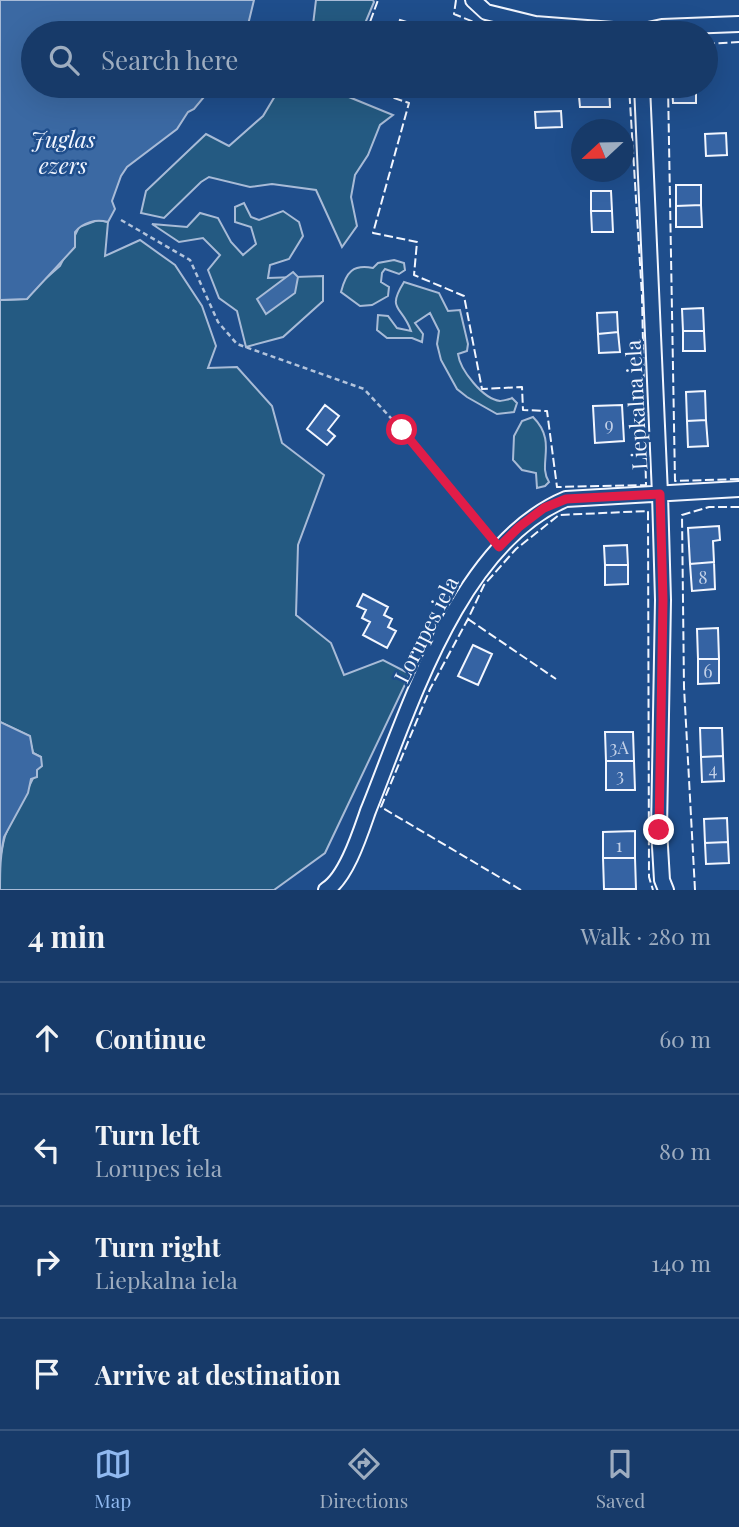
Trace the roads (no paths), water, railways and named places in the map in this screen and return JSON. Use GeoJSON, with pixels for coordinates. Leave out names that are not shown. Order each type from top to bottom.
{"type":"FeatureCollection","features":[{"type":"Feature","properties":{"kind":"street"},"geometry":{"type":"LineString","coordinates":[[473,0],[486,12],[523,21]]}},
{"type":"Feature","properties":{"kind":"street"},"geometry":{"type":"LineString","coordinates":[[718,25],[739,24]]}},
{"type":"Feature","properties":{"kind":"street","name":"Liepkalna iela"},"geometry":{"type":"LineString","coordinates":[[643,98],[660,494],[663,600],[659,830],[662,880],[666,890]]}},
{"type":"Feature","properties":{"kind":"street","name":"Lorupes iela"},"geometry":{"type":"LineString","coordinates":[[326,890],[335,885],[355,846],[414,696],[467,589],[499,547],[519,527],[544,508],[566,499],[739,489]]}},
{"type":"Feature","properties":{"kind":"water","name":"Juglas ezers"},"geometry":{"type":"Polygon","coordinates":[[[0,0],[254,0],[249,21],[21,21],[21,98],[203,98],[188,112],[177,129],[127,167],[112,201],[115,209],[108,222],[90,222],[78,229],[75,232],[75,247],[27,299],[0,300],[0,0]]]}},
{"type":"Feature","properties":{"kind":"water"},"geometry":{"type":"Polygon","coordinates":[[[293,272],[298,277],[295,293],[266,314],[257,299],[293,272]]]}},
{"type":"Feature","properties":{"kind":"water"},"geometry":{"type":"Polygon","coordinates":[[[0,722],[30,736],[33,753],[41,757],[42,766],[37,770],[37,777],[31,779],[28,793],[4,837],[0,859],[0,722]]]}}]}
